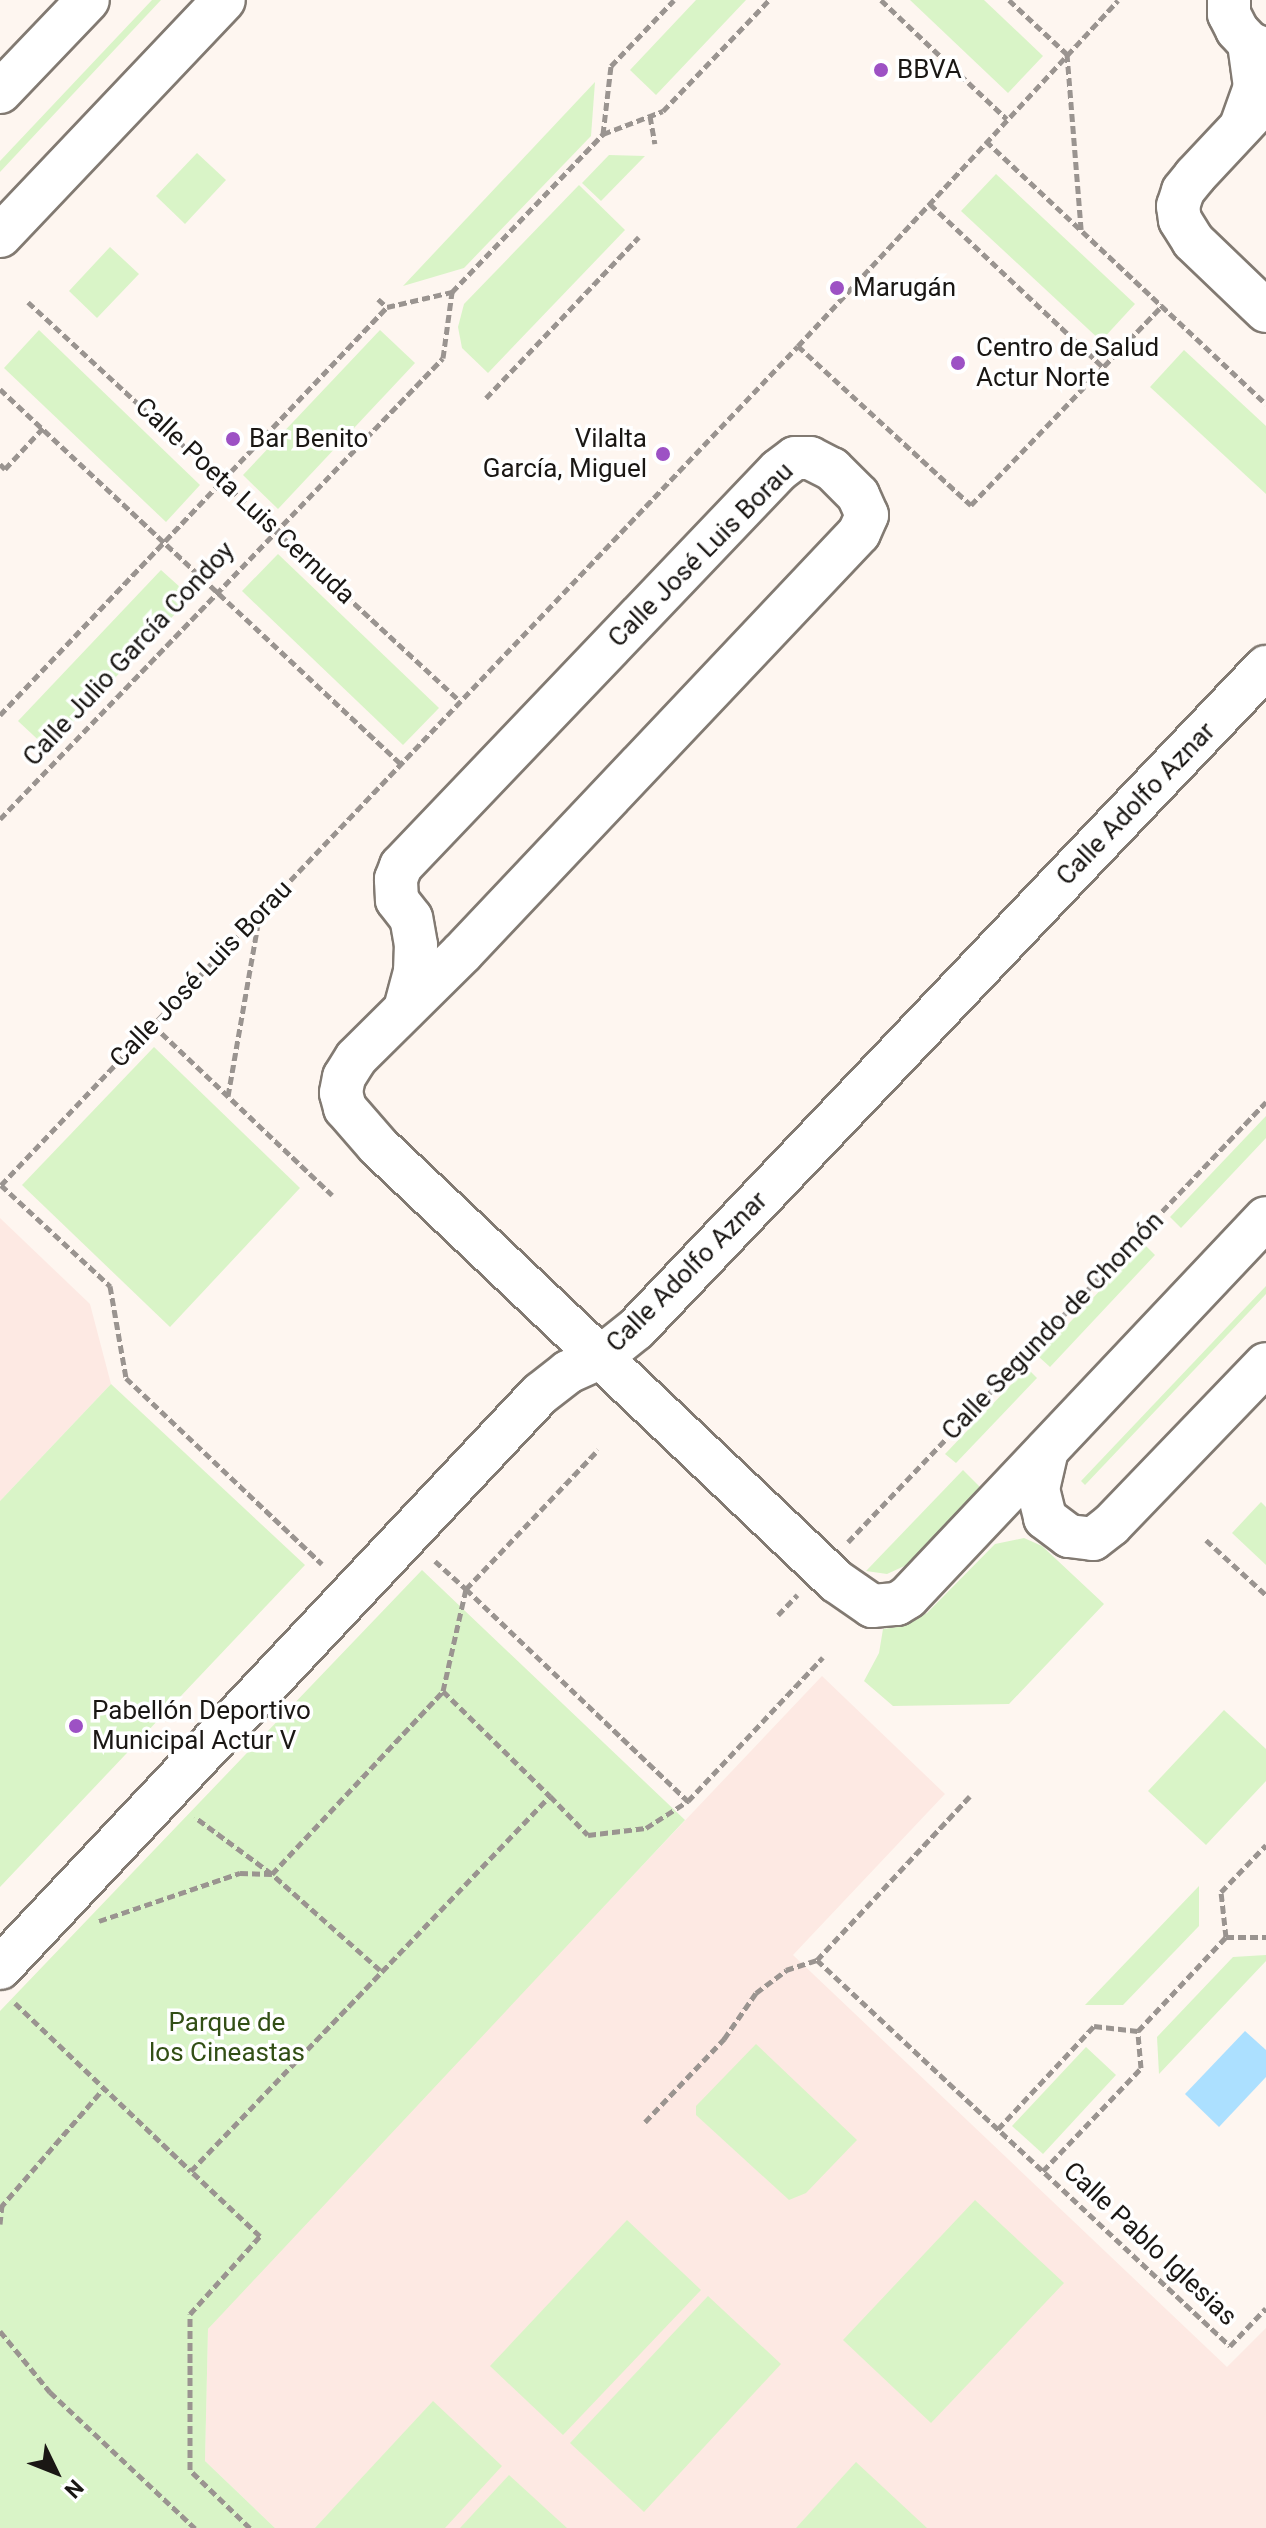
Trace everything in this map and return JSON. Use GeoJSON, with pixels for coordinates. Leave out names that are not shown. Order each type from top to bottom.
{"type":"FeatureCollection","features":[{"type":"Feature","properties":{"kind":"street"},"geometry":{"type":"LineString","coordinates":[[0,92],[88,0]]}},
{"type":"Feature","properties":{"kind":"street"},"geometry":{"type":"LineString","coordinates":[[0,236],[224,0]]}},
{"type":"Feature","properties":{"kind":"street"},"geometry":{"type":"LineString","coordinates":[[1229,0],[1229,14],[1257,46],[1253,114],[1183,191],[1178,206],[1180,220],[1193,241],[1266,311]]}},
{"type":"Feature","properties":{"kind":"street","name":"Calle José Luis Borau"},"geometry":{"type":"LineString","coordinates":[[405,1009],[415,972],[416,945],[411,918],[397,900],[396,879],[401,866],[779,470],[795,458],[810,458],[832,469],[858,495],[867,515],[859,533],[498,915],[405,1009],[356,1058],[344,1077],[341,1093],[345,1108],[378,1146],[601,1357]]}},
{"type":"Feature","properties":{"kind":"street","name":"Calle Adolfo Aznar"},"geometry":{"type":"LineString","coordinates":[[4,1982],[540,1394],[568,1372],[601,1357],[636,1329],[1266,667]]}},
{"type":"Feature","properties":{"kind":"street","name":"Calle José Luis Borau"},"geometry":{"type":"LineString","coordinates":[[411,918],[435,928],[463,927],[498,915]]}},
{"type":"Feature","properties":{"kind":"street"},"geometry":{"type":"LineString","coordinates":[[601,1357],[862,1602],[885,1607],[897,1604],[971,1533],[1266,1218]]}},
{"type":"Feature","properties":{"kind":"street"},"geometry":{"type":"LineString","coordinates":[[971,1533],[1045,1518],[1081,1540],[1103,1533],[1266,1364]]}},
{"type":"Feature","properties":{"kind":"street"},"geometry":{"type":"LineString","coordinates":[[1045,1518],[1038,1489],[1047,1450]]}},
{"type":"Feature","properties":{"kind":"path"},"geometry":{"type":"LineString","coordinates":[[603,134],[611,66],[674,0]]}},
{"type":"Feature","properties":{"kind":"path"},"geometry":{"type":"LineString","coordinates":[[378,299],[387,307],[452,292],[603,134],[663,111],[769,0]]}},
{"type":"Feature","properties":{"kind":"path"},"geometry":{"type":"LineString","coordinates":[[881,0],[1007,119]]}},
{"type":"Feature","properties":{"kind":"path"},"geometry":{"type":"LineString","coordinates":[[1009,0],[1067,54],[1081,229]]}},
{"type":"Feature","properties":{"kind":"path","name":"Calle José Luis Borau"},"geometry":{"type":"LineString","coordinates":[[0,1185],[798,346],[1118,0]]}},
{"type":"Feature","properties":{"kind":"path"},"geometry":{"type":"LineString","coordinates":[[650,116],[655,144]]}},
{"type":"Feature","properties":{"kind":"path"},"geometry":{"type":"LineString","coordinates":[[986,141],[1266,404]]}},
{"type":"Feature","properties":{"kind":"path"},"geometry":{"type":"LineString","coordinates":[[930,204],[1103,367]]}},
{"type":"Feature","properties":{"kind":"path"},"geometry":{"type":"LineString","coordinates":[[486,398],[639,237]]}},
{"type":"Feature","properties":{"kind":"path","name":"Calle Julio García Condoy"},"geometry":{"type":"LineString","coordinates":[[0,819],[275,529],[443,358],[452,292]]}},
{"type":"Feature","properties":{"kind":"path","name":"Calle Poeta Luis Cernuda"},"geometry":{"type":"LineString","coordinates":[[28,302],[460,701]]}},
{"type":"Feature","properties":{"kind":"path"},"geometry":{"type":"LineString","coordinates":[[798,346],[971,505],[1163,305]]}},
{"type":"Feature","properties":{"kind":"path","name":"Calle Julio García Condoy"},"geometry":{"type":"LineString","coordinates":[[0,715],[387,307]]}},
{"type":"Feature","properties":{"kind":"path"},"geometry":{"type":"LineString","coordinates":[[0,389],[401,764]]}},
{"type":"Feature","properties":{"kind":"path"},"geometry":{"type":"LineString","coordinates":[[0,464],[5,469],[43,428]]}},
{"type":"Feature","properties":{"kind":"path"},"geometry":{"type":"LineString","coordinates":[[228,1096],[260,912]]}},
{"type":"Feature","properties":{"kind":"path"},"geometry":{"type":"LineString","coordinates":[[153,1025],[332,1195]]}},
{"type":"Feature","properties":{"kind":"path","name":"Calle Segundo de Chomón"},"geometry":{"type":"LineString","coordinates":[[839,1551],[1266,1102]]}},
{"type":"Feature","properties":{"kind":"path"},"geometry":{"type":"LineString","coordinates":[[0,1185],[110,1286],[126,1378],[322,1564]]}},
{"type":"Feature","properties":{"kind":"path"},"geometry":{"type":"LineString","coordinates":[[86,1925],[240,1873],[272,1874],[443,1691],[466,1589],[598,1450]]}},
{"type":"Feature","properties":{"kind":"path"},"geometry":{"type":"LineString","coordinates":[[1206,1540],[1266,1595]]}},
{"type":"Feature","properties":{"kind":"path"},"geometry":{"type":"LineString","coordinates":[[429,1554],[688,1801]]}},
{"type":"Feature","properties":{"kind":"path"},"geometry":{"type":"LineString","coordinates":[[443,1691],[588,1835],[646,1828],[688,1801],[823,1657]]}},
{"type":"Feature","properties":{"kind":"path"},"geometry":{"type":"LineString","coordinates":[[191,2171],[380,1970],[550,1796]]}},
{"type":"Feature","properties":{"kind":"path"},"geometry":{"type":"LineString","coordinates":[[645,2122],[724,2039],[756,1993],[786,1970],[817,1960],[970,1796]]}},
{"type":"Feature","properties":{"kind":"path"},"geometry":{"type":"LineString","coordinates":[[191,1814],[272,1874],[380,1970]]}},
{"type":"Feature","properties":{"kind":"path"},"geometry":{"type":"LineString","coordinates":[[1226,1937],[1221,1892],[1266,1845]]}},
{"type":"Feature","properties":{"kind":"path"},"geometry":{"type":"LineString","coordinates":[[998,2129],[1094,2026],[1138,2031],[1226,1937],[1266,1937]]}},
{"type":"Feature","properties":{"kind":"path","name":"Calle Pablo Iglesias"},"geometry":{"type":"LineString","coordinates":[[817,1960],[1230,2346],[1266,2308]]}},
{"type":"Feature","properties":{"kind":"path"},"geometry":{"type":"LineString","coordinates":[[4,1982],[104,2088],[260,2236],[190,2314],[190,2470],[250,2528]]}},
{"type":"Feature","properties":{"kind":"path","name":"Calle Pablo Iglesias"},"geometry":{"type":"LineString","coordinates":[[1043,2171],[1141,2068],[1138,2031]]}},
{"type":"Feature","properties":{"kind":"path"},"geometry":{"type":"LineString","coordinates":[[0,2224],[1,2207],[104,2088]]}},
{"type":"Feature","properties":{"kind":"path"},"geometry":{"type":"LineString","coordinates":[[0,2331],[50,2392],[195,2528]]}},
{"type":"Feature","properties":{"kind":"shaded area"},"geometry":{"type":"Polygon","coordinates":[[[0,1218],[90,1304],[111,1384],[0,1501],[0,1218]]]}},
{"type":"Feature","properties":{"kind":"shaded area"},"geometry":{"type":"Polygon","coordinates":[[[822,1676],[945,1794],[793,1955],[1227,2367],[1266,2328],[1266,2528],[275,2528],[205,2461],[208,2329],[292,2235],[822,1676]]]}},
{"type":"Feature","properties":{"kind":"green space"},"geometry":{"type":"Polygon","coordinates":[[[152,0],[161,0],[0,172],[0,161],[152,0]]]}},
{"type":"Feature","properties":{"kind":"green space"},"geometry":{"type":"Polygon","coordinates":[[[696,0],[746,0],[656,95],[630,70],[696,0]]]}},
{"type":"Feature","properties":{"kind":"green space"},"geometry":{"type":"Polygon","coordinates":[[[910,0],[984,0],[1043,56],[1008,93],[910,0]]]}},
{"type":"Feature","properties":{"kind":"green space"},"geometry":{"type":"Polygon","coordinates":[[[595,82],[591,136],[464,268],[403,286],[595,82]]]}},
{"type":"Feature","properties":{"kind":"green space"},"geometry":{"type":"Polygon","coordinates":[[[197,153],[226,180],[185,224],[156,196],[197,153]]]}},
{"type":"Feature","properties":{"kind":"green space"},"geometry":{"type":"Polygon","coordinates":[[[609,155],[645,156],[601,201],[582,183],[609,155]]]}},
{"type":"Feature","properties":{"kind":"green space"},"geometry":{"type":"Polygon","coordinates":[[[996,174],[1135,304],[1101,341],[961,211],[996,174]]]}},
{"type":"Feature","properties":{"kind":"green space"},"geometry":{"type":"Polygon","coordinates":[[[579,185],[625,230],[488,373],[462,348],[458,327],[464,304],[579,185]]]}},
{"type":"Feature","properties":{"kind":"green space"},"geometry":{"type":"Polygon","coordinates":[[[110,247],[139,274],[97,318],[69,291],[110,247]]]}},
{"type":"Feature","properties":{"kind":"green space"},"geometry":{"type":"Polygon","coordinates":[[[39,330],[200,485],[166,522],[4,368],[39,330]]]}},
{"type":"Feature","properties":{"kind":"green space"},"geometry":{"type":"Polygon","coordinates":[[[380,330],[415,363],[278,509],[243,475],[380,330]]]}},
{"type":"Feature","properties":{"kind":"green space"},"geometry":{"type":"Polygon","coordinates":[[[1184,350],[1266,426],[1266,494],[1150,387],[1184,350]]]}},
{"type":"Feature","properties":{"kind":"green space"},"geometry":{"type":"Polygon","coordinates":[[[278,554],[439,708],[403,745],[242,591],[278,554]]]}},
{"type":"Feature","properties":{"kind":"green space"},"geometry":{"type":"Polygon","coordinates":[[[161,570],[191,597],[48,749],[18,721],[161,570]]]}},
{"type":"Feature","properties":{"kind":"green space"},"geometry":{"type":"Polygon","coordinates":[[[154,1047],[300,1188],[170,1327],[22,1185],[154,1047]]]}},
{"type":"Feature","properties":{"kind":"green space"},"geometry":{"type":"Polygon","coordinates":[[[1266,1116],[1266,1138],[1181,1228],[1170,1217],[1266,1116]]]}},
{"type":"Feature","properties":{"kind":"green space"},"geometry":{"type":"Polygon","coordinates":[[[1144,1244],[1155,1255],[1050,1367],[1038,1356],[1144,1244]]]}},
{"type":"Feature","properties":{"kind":"green space"},"geometry":{"type":"Polygon","coordinates":[[[1266,1286],[1266,1294],[1085,1485],[1081,1481],[1266,1286]]]}},
{"type":"Feature","properties":{"kind":"green space"},"geometry":{"type":"Polygon","coordinates":[[[1027,1368],[1037,1378],[956,1463],[945,1454],[1027,1368]]]}},
{"type":"Feature","properties":{"kind":"green space","name":"Pabellón Deportivo Municipal Actur V"},"geometry":{"type":"Polygon","coordinates":[[[111,1384],[305,1565],[0,1887],[0,1501],[111,1384]]]}},
{"type":"Feature","properties":{"kind":"green space"},"geometry":{"type":"Polygon","coordinates":[[[963,1470],[982,1489],[911,1563],[887,1574],[866,1571],[963,1470]]]}},
{"type":"Feature","properties":{"kind":"green space"},"geometry":{"type":"Polygon","coordinates":[[[1261,1502],[1266,1507],[1266,1565],[1232,1533],[1261,1502]]]}},
{"type":"Feature","properties":{"kind":"green space"},"geometry":{"type":"Polygon","coordinates":[[[1024,1538],[1042,1546],[1104,1604],[1009,1704],[893,1706],[864,1681],[879,1653],[883,1629],[905,1626],[927,1613],[995,1544],[1024,1538]]]}},
{"type":"Feature","properties":{"kind":"green space","name":"Parque de los Cineastas"},"geometry":{"type":"Polygon","coordinates":[[[422,1570],[685,1820],[208,2329],[205,2461],[275,2528],[0,2528],[0,2011],[422,1570]]]}},
{"type":"Feature","properties":{"kind":"green space"},"geometry":{"type":"Polygon","coordinates":[[[1224,1710],[1266,1749],[1266,1781],[1206,1845],[1148,1791],[1224,1710]]]}},
{"type":"Feature","properties":{"kind":"green space"},"geometry":{"type":"Polygon","coordinates":[[[1199,1886],[1199,1926],[1123,2005],[1085,2005],[1199,1886]]]}},
{"type":"Feature","properties":{"kind":"green space"},"geometry":{"type":"Polygon","coordinates":[[[1266,1955],[1266,1961],[1159,2074],[1157,2037],[1233,1957],[1266,1955]]]}},
{"type":"Feature","properties":{"kind":"green space"},"geometry":{"type":"Polygon","coordinates":[[[756,2044],[857,2140],[806,2193],[789,2200],[696,2115],[696,2106],[756,2044]]]}},
{"type":"Feature","properties":{"kind":"green space"},"geometry":{"type":"Polygon","coordinates":[[[1086,2047],[1116,2075],[1043,2154],[1012,2126],[1086,2047]]]}},
{"type":"Feature","properties":{"kind":"green space"},"geometry":{"type":"Polygon","coordinates":[[[975,2200],[1064,2283],[931,2423],[843,2340],[975,2200]]]}},
{"type":"Feature","properties":{"kind":"green space"},"geometry":{"type":"Polygon","coordinates":[[[627,2220],[701,2290],[563,2435],[490,2366],[627,2220]]]}},
{"type":"Feature","properties":{"kind":"green space"},"geometry":{"type":"Polygon","coordinates":[[[708,2296],[781,2364],[644,2512],[570,2443],[708,2296]]]}},
{"type":"Feature","properties":{"kind":"green space"},"geometry":{"type":"Polygon","coordinates":[[[433,2401],[502,2466],[445,2528],[315,2528],[433,2401]]]}},
{"type":"Feature","properties":{"kind":"green space"},"geometry":{"type":"Polygon","coordinates":[[[856,2462],[927,2528],[796,2528],[856,2462]]]}},
{"type":"Feature","properties":{"kind":"green space"},"geometry":{"type":"Polygon","coordinates":[[[509,2475],[567,2528],[460,2528],[509,2475]]]}},
{"type":"Feature","properties":{"kind":"water"},"geometry":{"type":"Polygon","coordinates":[[[1245,2031],[1266,2050],[1266,2077],[1219,2127],[1185,2094],[1245,2031]]]}},
{"type":"Feature","properties":{"kind":"place","name":"BBVA"},"geometry":{"type":"Point","coordinates":[881,70]}},
{"type":"Feature","properties":{"kind":"place","name":"Marugán"},"geometry":{"type":"Point","coordinates":[837,288]}},
{"type":"Feature","properties":{"kind":"place","name":"Centro de Salud Actur Norte"},"geometry":{"type":"Point","coordinates":[958,363]}},
{"type":"Feature","properties":{"kind":"place","name":"Bar Benito"},"geometry":{"type":"Point","coordinates":[233,439]}},
{"type":"Feature","properties":{"kind":"place","name":"Vilalta García, Miguel"},"geometry":{"type":"Point","coordinates":[663,454]}},
{"type":"Feature","properties":{"kind":"place","name":"Pabellón Deportivo Municipal Actur V"},"geometry":{"type":"Point","coordinates":[76,1726]}}]}
